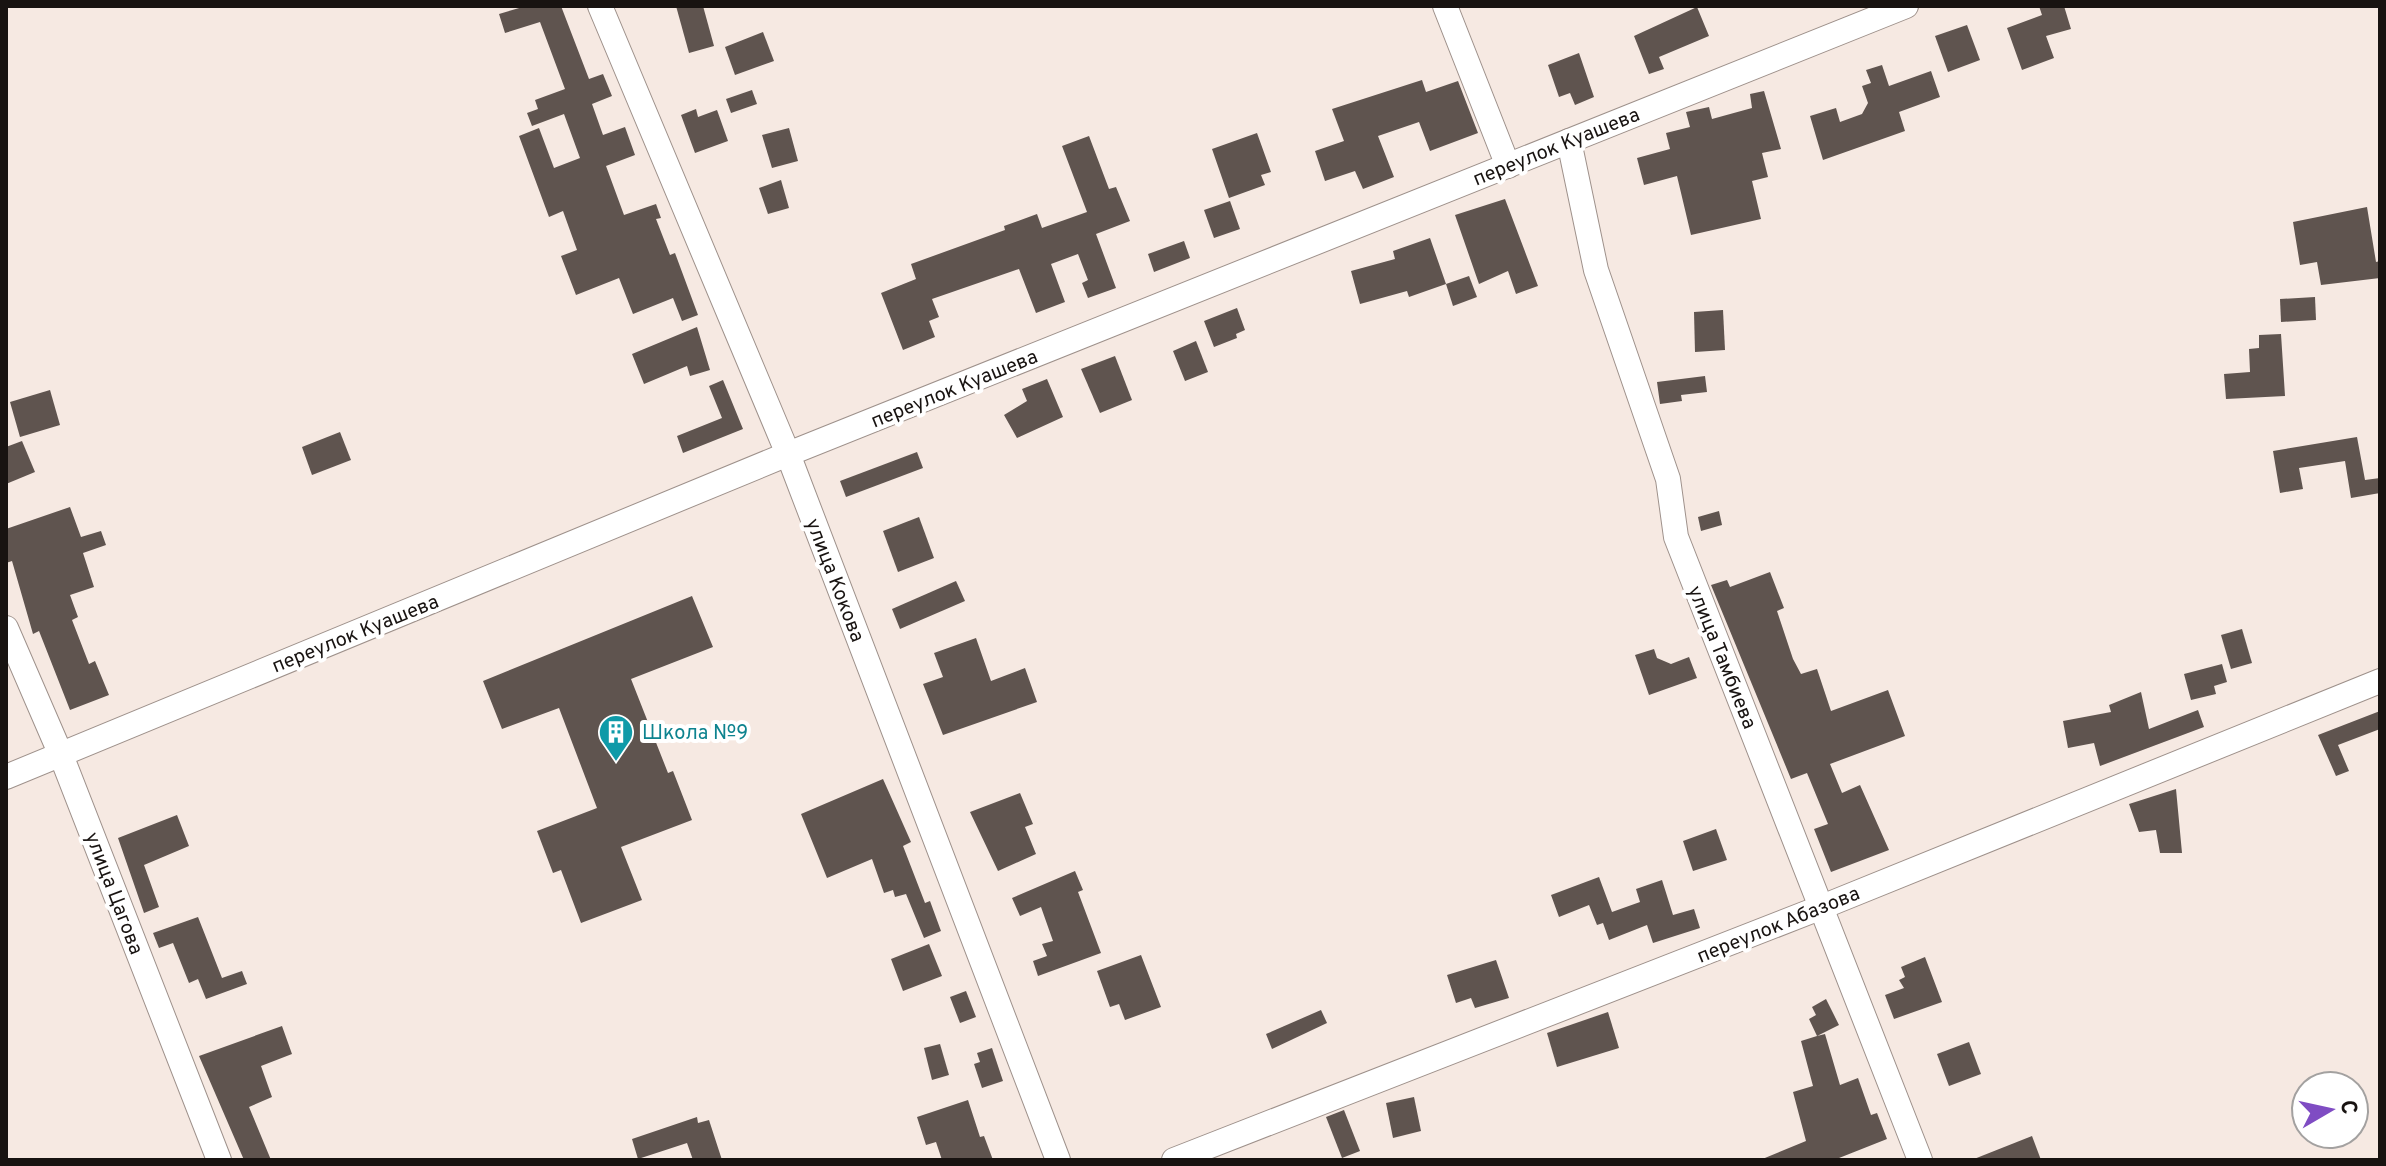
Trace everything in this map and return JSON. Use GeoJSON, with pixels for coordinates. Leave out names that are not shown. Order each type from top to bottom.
{"type":"FeatureCollection","features":[{"type":"Feature","properties":{"kind":"street","name":"улица Кокова"},"geometry":{"type":"LineString","coordinates":[[600,6],[788,454],[1058,1160]]}},
{"type":"Feature","properties":{"kind":"street"},"geometry":{"type":"LineString","coordinates":[[1445,6],[1508,166]]}},
{"type":"Feature","properties":{"kind":"street","name":"переулок Куашева"},"geometry":{"type":"LineString","coordinates":[[6,777],[788,454],[1906,6]]}},
{"type":"Feature","properties":{"kind":"street","name":"улица Тамбиева"},"geometry":{"type":"LineString","coordinates":[[1569,141],[1596,270],[1668,479],[1676,537],[1920,1160]]}},
{"type":"Feature","properties":{"kind":"street","name":"улица Цагова"},"geometry":{"type":"LineString","coordinates":[[6,628],[61,755],[219,1160]]}},
{"type":"Feature","properties":{"kind":"street","name":"переулок Абазова"},"geometry":{"type":"LineString","coordinates":[[1174,1160],[1822,907],[2380,681]]}},
{"type":"Feature","properties":{"kind":"building"},"geometry":{"type":"Polygon","coordinates":[[[526,6],[561,6],[589,79],[603,74],[612,96],[592,104],[603,135],[625,127],[635,155],[606,166],[624,215],[656,204],[661,218],[656,219],[670,255],[675,253],[698,315],[682,321],[673,298],[633,314],[619,278],[576,295],[561,256],[577,250],[563,211],[549,217],[519,136],[539,128],[554,168],[580,158],[564,114],[532,126],[527,113],[538,109],[535,100],[565,89],[540,22],[505,33],[499,14],[526,6]]]}},
{"type":"Feature","properties":{"kind":"building"},"geometry":{"type":"Polygon","coordinates":[[[676,6],[703,6],[714,46],[689,53],[676,6]]]}},
{"type":"Feature","properties":{"kind":"building"},"geometry":{"type":"Polygon","coordinates":[[[2039,6],[2064,6],[2071,29],[2046,36],[2054,58],[2022,70],[2007,28],[2042,15],[2039,6]]]}},
{"type":"Feature","properties":{"kind":"building"},"geometry":{"type":"Polygon","coordinates":[[[1697,7],[1709,36],[1659,57],[1664,69],[1649,74],[1634,36],[1697,7]]]}},
{"type":"Feature","properties":{"kind":"building"},"geometry":{"type":"Polygon","coordinates":[[[1967,25],[1980,60],[1948,72],[1935,36],[1967,25]]]}},
{"type":"Feature","properties":{"kind":"building"},"geometry":{"type":"Polygon","coordinates":[[[763,32],[774,61],[735,75],[725,47],[763,32]]]}},
{"type":"Feature","properties":{"kind":"building"},"geometry":{"type":"Polygon","coordinates":[[[1579,53],[1594,97],[1575,105],[1570,93],[1559,97],[1548,65],[1579,53]]]}},
{"type":"Feature","properties":{"kind":"building"},"geometry":{"type":"Polygon","coordinates":[[[1882,65],[1889,86],[1931,71],[1940,97],[1899,112],[1905,131],[1823,160],[1810,116],[1836,108],[1840,122],[1862,114],[1868,103],[1862,86],[1871,83],[1866,70],[1882,65]]]}},
{"type":"Feature","properties":{"kind":"building"},"geometry":{"type":"Polygon","coordinates":[[[1422,80],[1426,92],[1458,81],[1478,133],[1430,151],[1419,122],[1378,136],[1394,177],[1363,189],[1355,171],[1325,181],[1315,151],[1344,141],[1332,109],[1422,80]]]}},
{"type":"Feature","properties":{"kind":"building"},"geometry":{"type":"Polygon","coordinates":[[[752,90],[757,104],[731,113],[726,99],[752,90]]]}},
{"type":"Feature","properties":{"kind":"building"},"geometry":{"type":"Polygon","coordinates":[[[1764,91],[1781,149],[1762,153],[1768,177],[1752,181],[1761,219],[1691,235],[1677,176],[1644,185],[1637,158],[1670,149],[1666,133],[1690,127],[1686,112],[1709,107],[1712,119],[1752,108],[1750,94],[1764,91]]]}},
{"type":"Feature","properties":{"kind":"building"},"geometry":{"type":"Polygon","coordinates":[[[696,109],[698,117],[717,110],[728,141],[695,153],[681,115],[696,109]]]}},
{"type":"Feature","properties":{"kind":"building"},"geometry":{"type":"Polygon","coordinates":[[[789,128],[798,161],[772,168],[762,135],[789,128]]]}},
{"type":"Feature","properties":{"kind":"building"},"geometry":{"type":"Polygon","coordinates":[[[1257,133],[1271,172],[1261,175],[1265,185],[1229,198],[1212,149],[1257,133]]]}},
{"type":"Feature","properties":{"kind":"building"},"geometry":{"type":"Polygon","coordinates":[[[1089,136],[1109,189],[1116,187],[1130,221],[1096,234],[1116,288],[1088,298],[1082,283],[1088,280],[1078,254],[1051,264],[1065,302],[1036,313],[1019,269],[932,299],[939,317],[929,321],[935,337],[903,350],[881,293],[916,279],[911,264],[1005,230],[1004,226],[1037,214],[1042,228],[1087,212],[1062,146],[1089,136]]]}},
{"type":"Feature","properties":{"kind":"building"},"geometry":{"type":"Polygon","coordinates":[[[781,180],[789,208],[768,214],[759,188],[781,180]]]}},
{"type":"Feature","properties":{"kind":"building"},"geometry":{"type":"Polygon","coordinates":[[[1505,199],[1538,286],[1516,294],[1508,271],[1479,284],[1455,215],[1505,199]]]}},
{"type":"Feature","properties":{"kind":"building"},"geometry":{"type":"Polygon","coordinates":[[[1230,201],[1240,229],[1214,238],[1204,210],[1230,201]]]}},
{"type":"Feature","properties":{"kind":"building"},"geometry":{"type":"Polygon","coordinates":[[[2367,207],[2376,262],[2380,261],[2380,278],[2321,285],[2317,262],[2300,265],[2293,222],[2367,207]]]}},
{"type":"Feature","properties":{"kind":"building"},"geometry":{"type":"Polygon","coordinates":[[[1430,238],[1446,284],[1409,297],[1407,291],[1360,304],[1351,271],[1395,259],[1393,251],[1430,238]]]}},
{"type":"Feature","properties":{"kind":"building"},"geometry":{"type":"Polygon","coordinates":[[[1184,241],[1190,258],[1154,272],[1148,254],[1184,241]]]}},
{"type":"Feature","properties":{"kind":"building"},"geometry":{"type":"Polygon","coordinates":[[[1469,276],[1477,297],[1453,306],[1446,284],[1469,276]]]}},
{"type":"Feature","properties":{"kind":"building"},"geometry":{"type":"Polygon","coordinates":[[[2315,297],[2316,320],[2281,322],[2280,299],[2315,297]]]}},
{"type":"Feature","properties":{"kind":"building"},"geometry":{"type":"Polygon","coordinates":[[[1237,308],[1245,330],[1236,334],[1237,338],[1214,347],[1204,321],[1237,308]]]}},
{"type":"Feature","properties":{"kind":"building"},"geometry":{"type":"Polygon","coordinates":[[[1723,310],[1725,350],[1695,352],[1694,312],[1723,310]]]}},
{"type":"Feature","properties":{"kind":"building"},"geometry":{"type":"Polygon","coordinates":[[[697,327],[710,370],[690,376],[687,366],[644,384],[632,354],[697,327]]]}},
{"type":"Feature","properties":{"kind":"building"},"geometry":{"type":"Polygon","coordinates":[[[2281,334],[2285,396],[2226,399],[2224,374],[2250,372],[2249,349],[2259,348],[2259,335],[2281,334]]]}},
{"type":"Feature","properties":{"kind":"building"},"geometry":{"type":"Polygon","coordinates":[[[1196,341],[1208,372],[1185,381],[1173,351],[1196,341]]]}},
{"type":"Feature","properties":{"kind":"building"},"geometry":{"type":"Polygon","coordinates":[[[1115,356],[1132,400],[1100,413],[1081,369],[1115,356]]]}},
{"type":"Feature","properties":{"kind":"building"},"geometry":{"type":"Polygon","coordinates":[[[1705,376],[1707,392],[1681,395],[1682,401],[1660,404],[1657,382],[1705,376]]]}},
{"type":"Feature","properties":{"kind":"building"},"geometry":{"type":"Polygon","coordinates":[[[1047,379],[1063,417],[1017,438],[1004,415],[1027,401],[1022,389],[1047,379]]]}},
{"type":"Feature","properties":{"kind":"building"},"geometry":{"type":"Polygon","coordinates":[[[723,380],[743,429],[683,453],[677,436],[722,418],[709,386],[723,380]]]}},
{"type":"Feature","properties":{"kind":"building"},"geometry":{"type":"Polygon","coordinates":[[[50,390],[60,425],[20,437],[10,402],[50,390]]]}},
{"type":"Feature","properties":{"kind":"building"},"geometry":{"type":"Polygon","coordinates":[[[340,432],[351,460],[312,475],[302,447],[340,432]]]}},
{"type":"Feature","properties":{"kind":"building"},"geometry":{"type":"Polygon","coordinates":[[[2357,437],[2365,480],[2380,478],[2380,493],[2351,498],[2345,461],[2299,468],[2303,489],[2280,493],[2273,451],[2357,437]]]}},
{"type":"Feature","properties":{"kind":"building"},"geometry":{"type":"Polygon","coordinates":[[[22,441],[35,472],[6,484],[6,447],[22,441]]]}},
{"type":"Feature","properties":{"kind":"building"},"geometry":{"type":"Polygon","coordinates":[[[917,452],[923,468],[846,497],[840,481],[917,452]]]}},
{"type":"Feature","properties":{"kind":"building"},"geometry":{"type":"Polygon","coordinates":[[[70,507],[81,537],[101,531],[106,545],[83,553],[94,587],[70,595],[78,617],[72,620],[89,664],[95,661],[109,695],[70,710],[39,631],[33,634],[12,561],[6,563],[6,529],[70,507]]]}},
{"type":"Feature","properties":{"kind":"building"},"geometry":{"type":"Polygon","coordinates":[[[1719,511],[1722,525],[1701,531],[1698,517],[1719,511]]]}},
{"type":"Feature","properties":{"kind":"building"},"geometry":{"type":"Polygon","coordinates":[[[919,517],[934,558],[898,572],[883,531],[919,517]]]}},
{"type":"Feature","properties":{"kind":"building"},"geometry":{"type":"Polygon","coordinates":[[[1770,572],[1784,608],[1777,611],[1793,659],[1801,674],[1817,669],[1831,711],[1888,690],[1905,736],[1830,764],[1842,793],[1860,785],[1889,850],[1831,872],[1814,829],[1828,824],[1807,773],[1791,779],[1711,585],[1727,580],[1730,587],[1770,572]]]}},
{"type":"Feature","properties":{"kind":"building"},"geometry":{"type":"Polygon","coordinates":[[[956,581],[965,601],[900,629],[892,609],[956,581]]]}},
{"type":"Feature","properties":{"kind":"building","name":"Школа №9"},"geometry":{"type":"Polygon","coordinates":[[[692,596],[713,647],[631,679],[668,773],[673,771],[692,820],[621,847],[642,900],[581,923],[561,870],[553,873],[537,831],[597,808],[559,708],[502,729],[483,681],[692,596]]]}},
{"type":"Feature","properties":{"kind":"building"},"geometry":{"type":"Polygon","coordinates":[[[2242,629],[2252,663],[2231,669],[2221,635],[2242,629]]]}},
{"type":"Feature","properties":{"kind":"building"},"geometry":{"type":"Polygon","coordinates":[[[976,638],[991,681],[1025,668],[1037,702],[943,735],[923,684],[943,677],[934,653],[976,638]]]}},
{"type":"Feature","properties":{"kind":"building"},"geometry":{"type":"Polygon","coordinates":[[[1654,649],[1657,658],[1671,664],[1689,657],[1697,678],[1649,695],[1635,655],[1654,649]]]}},
{"type":"Feature","properties":{"kind":"building"},"geometry":{"type":"Polygon","coordinates":[[[2222,664],[2227,682],[2214,686],[2216,694],[2191,700],[2184,674],[2222,664]]]}},
{"type":"Feature","properties":{"kind":"building"},"geometry":{"type":"Polygon","coordinates":[[[2141,692],[2149,729],[2198,710],[2204,727],[2100,766],[2094,743],[2068,748],[2063,721],[2111,712],[2109,705],[2141,692]]]}},
{"type":"Feature","properties":{"kind":"building"},"geometry":{"type":"Polygon","coordinates":[[[2380,711],[2380,729],[2338,745],[2349,771],[2336,776],[2318,735],[2380,711]]]}},
{"type":"Feature","properties":{"kind":"building"},"geometry":{"type":"Polygon","coordinates":[[[883,779],[911,842],[903,846],[925,903],[930,901],[941,931],[924,938],[906,894],[895,897],[893,890],[884,893],[872,859],[827,878],[801,814],[883,779]]]}},
{"type":"Feature","properties":{"kind":"building"},"geometry":{"type":"Polygon","coordinates":[[[2176,789],[2182,853],[2160,853],[2156,830],[2139,832],[2129,804],[2176,789]]]}},
{"type":"Feature","properties":{"kind":"building"},"geometry":{"type":"Polygon","coordinates":[[[1020,793],[1033,824],[1025,827],[1036,854],[998,871],[970,812],[1020,793]]]}},
{"type":"Feature","properties":{"kind":"building"},"geometry":{"type":"Polygon","coordinates":[[[177,815],[189,846],[144,865],[159,907],[144,913],[118,838],[177,815]]]}},
{"type":"Feature","properties":{"kind":"building"},"geometry":{"type":"Polygon","coordinates":[[[1716,829],[1727,860],[1693,871],[1683,841],[1716,829]]]}},
{"type":"Feature","properties":{"kind":"building"},"geometry":{"type":"Polygon","coordinates":[[[1075,871],[1083,890],[1078,892],[1101,953],[1038,976],[1033,961],[1047,956],[1042,944],[1053,941],[1041,907],[1020,916],[1012,898],[1075,871]]]}},
{"type":"Feature","properties":{"kind":"building"},"geometry":{"type":"Polygon","coordinates":[[[1599,877],[1612,912],[1640,902],[1636,889],[1662,880],[1673,915],[1694,909],[1700,928],[1653,943],[1647,925],[1609,940],[1603,923],[1597,925],[1589,905],[1559,917],[1551,895],[1599,877]]]}},
{"type":"Feature","properties":{"kind":"building"},"geometry":{"type":"Polygon","coordinates":[[[198,917],[222,978],[242,971],[247,984],[206,999],[198,979],[189,983],[173,943],[159,948],[153,933],[198,917]]]}},
{"type":"Feature","properties":{"kind":"building"},"geometry":{"type":"Polygon","coordinates":[[[929,944],[942,976],[903,991],[891,959],[929,944]]]}},
{"type":"Feature","properties":{"kind":"building"},"geometry":{"type":"Polygon","coordinates":[[[1141,955],[1161,1007],[1125,1020],[1119,1004],[1110,1007],[1097,971],[1141,955]]]}},
{"type":"Feature","properties":{"kind":"building"},"geometry":{"type":"Polygon","coordinates":[[[1925,957],[1942,1002],[1894,1019],[1885,995],[1904,988],[1899,980],[1905,977],[1901,967],[1925,957]]]}},
{"type":"Feature","properties":{"kind":"building"},"geometry":{"type":"Polygon","coordinates":[[[1496,960],[1509,998],[1475,1008],[1471,998],[1456,1003],[1447,975],[1496,960]]]}},
{"type":"Feature","properties":{"kind":"building"},"geometry":{"type":"Polygon","coordinates":[[[966,991],[976,1017],[960,1023],[950,997],[966,991]]]}},
{"type":"Feature","properties":{"kind":"building"},"geometry":{"type":"Polygon","coordinates":[[[1826,999],[1839,1025],[1817,1036],[1809,1019],[1816,1015],[1812,1007],[1826,999]]]}},
{"type":"Feature","properties":{"kind":"building"},"geometry":{"type":"Polygon","coordinates":[[[1321,1010],[1327,1023],[1272,1049],[1266,1034],[1321,1010]]]}},
{"type":"Feature","properties":{"kind":"building"},"geometry":{"type":"Polygon","coordinates":[[[1608,1012],[1619,1048],[1557,1067],[1547,1033],[1608,1012]]]}},
{"type":"Feature","properties":{"kind":"building"},"geometry":{"type":"Polygon","coordinates":[[[282,1026],[292,1054],[261,1066],[272,1097],[249,1107],[271,1160],[244,1160],[199,1056],[282,1026]]]}},
{"type":"Feature","properties":{"kind":"building"},"geometry":{"type":"Polygon","coordinates":[[[1825,1034],[1840,1085],[1858,1078],[1871,1115],[1877,1113],[1887,1139],[1834,1160],[1760,1160],[1806,1141],[1793,1092],[1813,1086],[1801,1041],[1825,1034]]]}},
{"type":"Feature","properties":{"kind":"building"},"geometry":{"type":"Polygon","coordinates":[[[1969,1042],[1981,1074],[1949,1086],[1937,1054],[1969,1042]]]}},
{"type":"Feature","properties":{"kind":"building"},"geometry":{"type":"Polygon","coordinates":[[[940,1044],[949,1075],[932,1080],[924,1048],[940,1044]]]}},
{"type":"Feature","properties":{"kind":"building"},"geometry":{"type":"Polygon","coordinates":[[[992,1048],[1003,1081],[982,1088],[974,1064],[980,1062],[977,1053],[992,1048]]]}},
{"type":"Feature","properties":{"kind":"building"},"geometry":{"type":"Polygon","coordinates":[[[1414,1097],[1421,1131],[1393,1138],[1386,1103],[1414,1097]]]}},
{"type":"Feature","properties":{"kind":"building"},"geometry":{"type":"Polygon","coordinates":[[[968,1100],[980,1137],[984,1136],[993,1160],[942,1160],[936,1142],[926,1145],[917,1117],[968,1100]]]}},
{"type":"Feature","properties":{"kind":"building"},"geometry":{"type":"Polygon","coordinates":[[[1344,1110],[1360,1151],[1342,1158],[1326,1117],[1344,1110]]]}},
{"type":"Feature","properties":{"kind":"building"},"geometry":{"type":"Polygon","coordinates":[[[697,1117],[698,1123],[709,1120],[722,1160],[693,1160],[687,1143],[638,1159],[632,1139],[697,1117]]]}},
{"type":"Feature","properties":{"kind":"building"},"geometry":{"type":"Polygon","coordinates":[[[2032,1136],[2041,1160],[1974,1159],[2032,1136]]]}},
{"type":"Feature","properties":{"kind":"place","name":"Школа №9"},"geometry":{"type":"Point","coordinates":[616,763]}}]}
